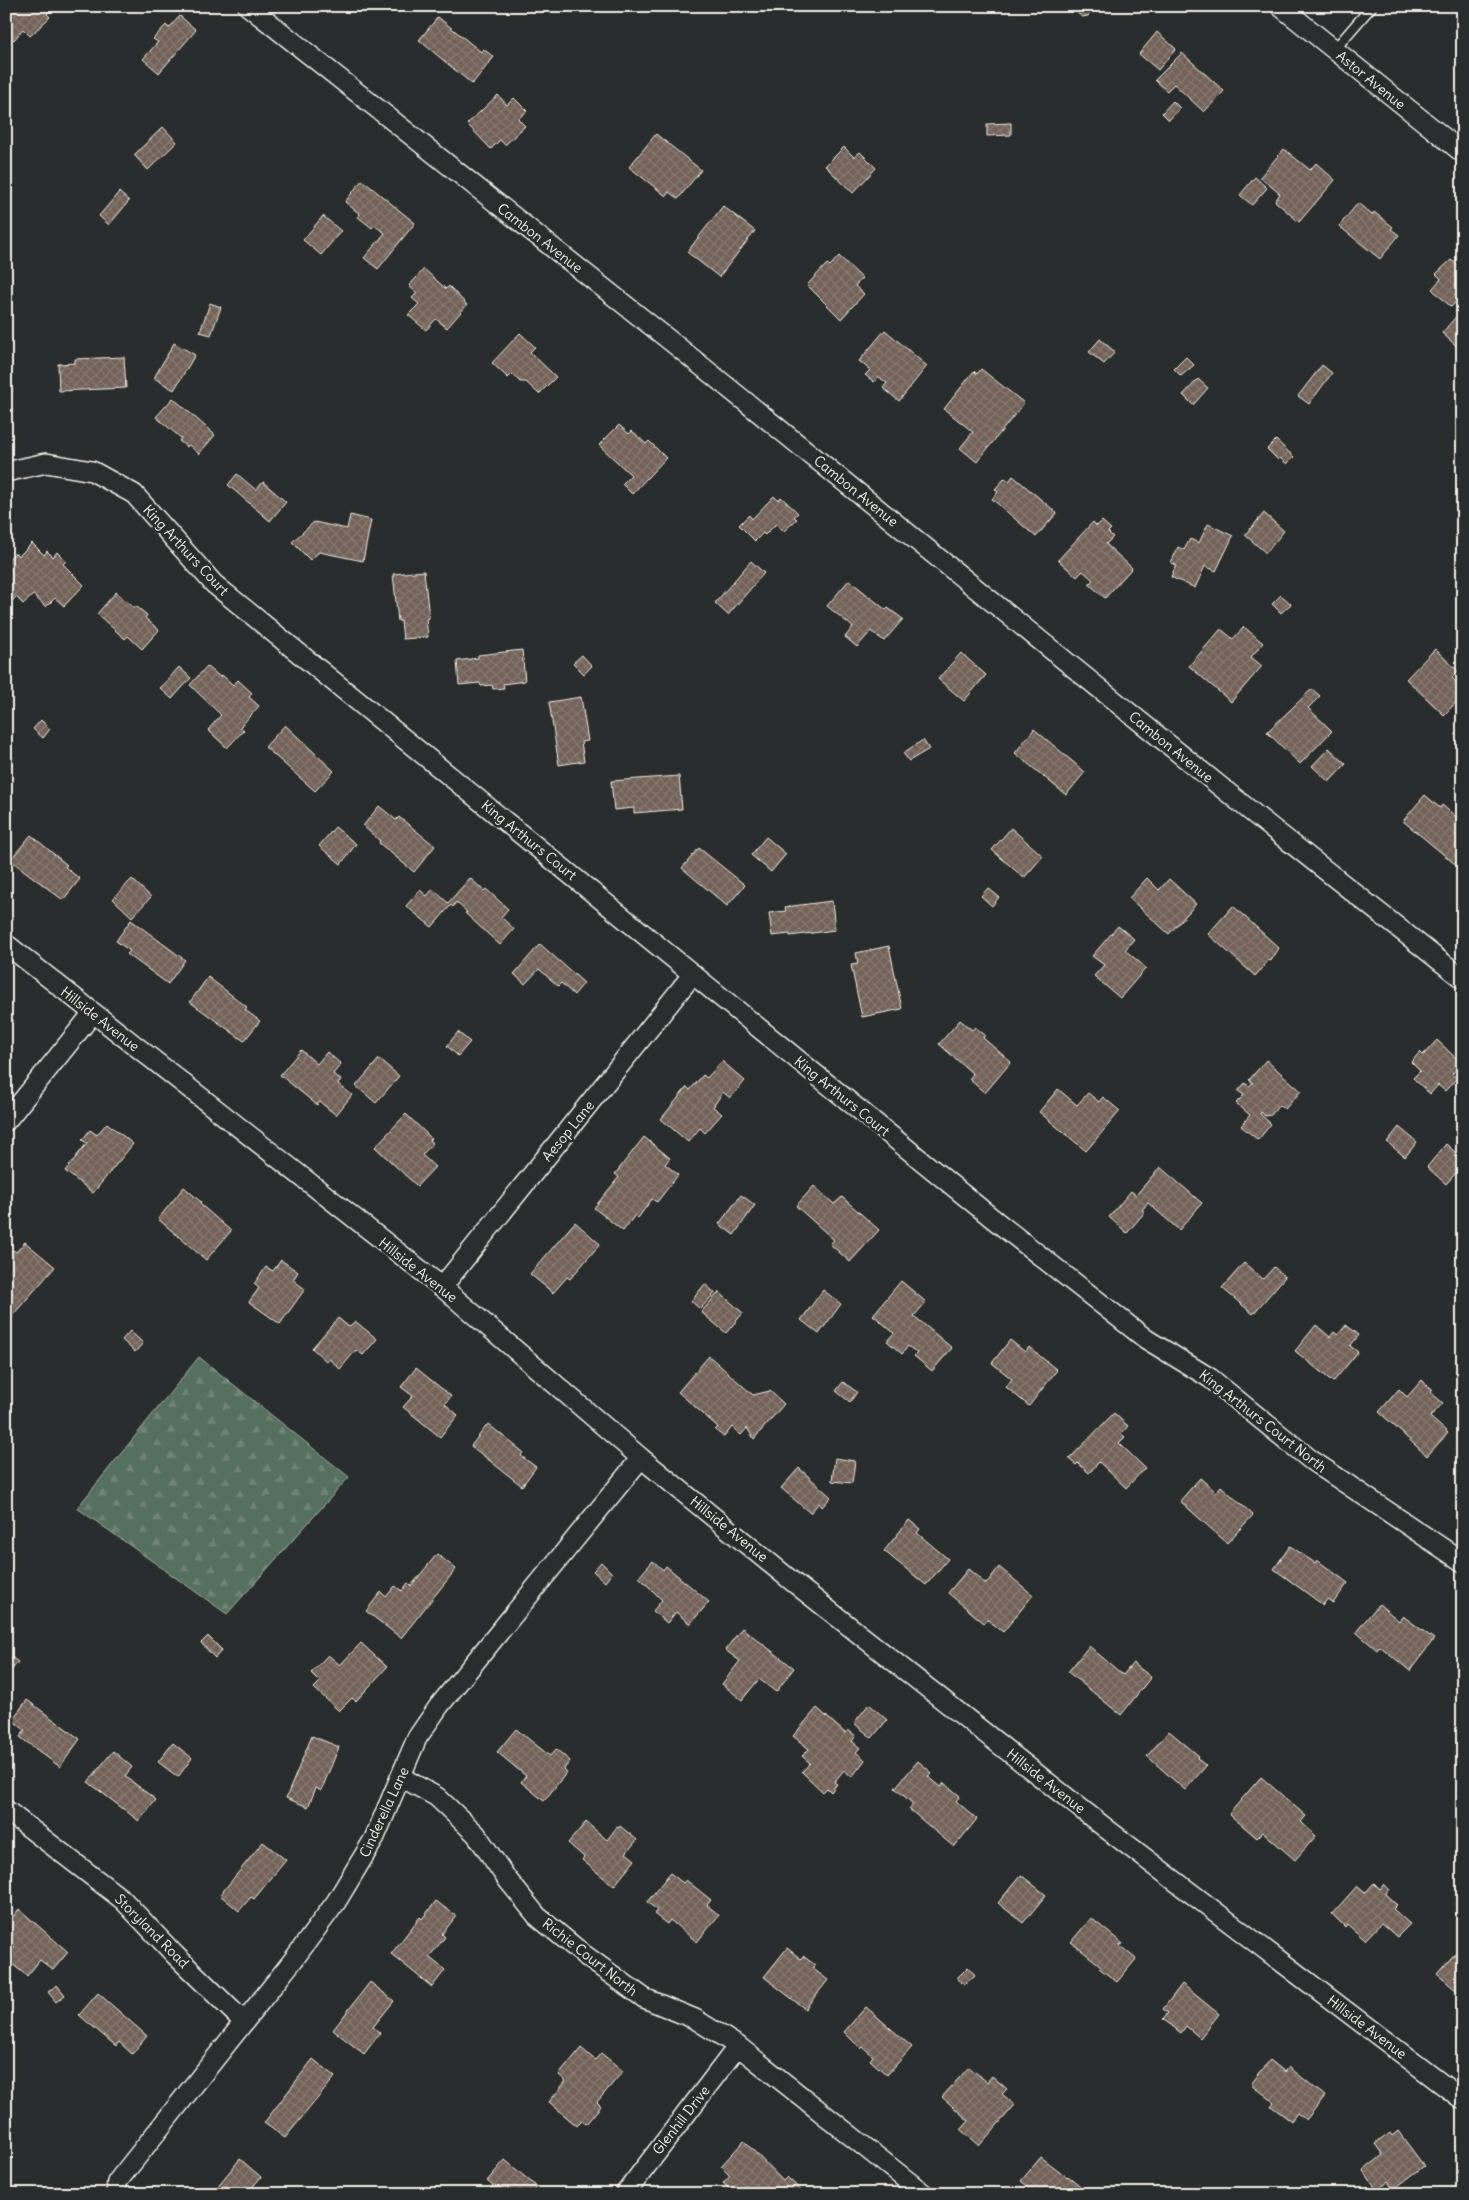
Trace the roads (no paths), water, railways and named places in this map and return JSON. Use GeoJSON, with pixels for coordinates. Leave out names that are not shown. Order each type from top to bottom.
{"type":"FeatureCollection","features":[{"type":"Feature","properties":{"kind":"street","name":"Cambon Avenue"},"geometry":{"type":"LineString","coordinates":[[248,6],[678,347],[1245,807],[1463,979]]}},
{"type":"Feature","properties":{"kind":"street","name":"Astor Avenue"},"geometry":{"type":"LineString","coordinates":[[1280,6],[1463,153]]}},
{"type":"Feature","properties":{"kind":"street","name":"King Arthurs Court"},"geometry":{"type":"LineString","coordinates":[[6,472],[46,463],[92,472],[134,494],[214,584],[992,1218],[1042,1256]]}},
{"type":"Feature","properties":{"kind":"street","name":"Hillside Avenue"},"geometry":{"type":"LineString","coordinates":[[6,944],[442,1287],[641,1458],[793,1582],[1108,1830],[1463,2100]]}},
{"type":"Feature","properties":{"kind":"street","name":"Aesop Lane"},"geometry":{"type":"LineString","coordinates":[[442,1287],[693,974]]}},
{"type":"Feature","properties":{"kind":"street"},"geometry":{"type":"LineString","coordinates":[[6,1121],[93,1014]]}},
{"type":"Feature","properties":{"kind":"street","name":"King Arthurs Court North"},"geometry":{"type":"LineString","coordinates":[[1042,1256],[1146,1339],[1210,1378],[1311,1460],[1463,1562]]}},
{"type":"Feature","properties":{"kind":"street","name":"Cinderella Lane"},"geometry":{"type":"LineString","coordinates":[[116,2194],[117,2182],[294,1960],[336,1902],[374,1839],[417,1738],[439,1706],[641,1458]]}},
{"type":"Feature","properties":{"kind":"street","name":"Richie Court North"},"geometry":{"type":"LineString","coordinates":[[402,1777],[437,1797],[476,1834],[507,1879],[537,1916],[583,1954],[644,1998],[695,2019],[738,2046],[924,2194]]}},
{"type":"Feature","properties":{"kind":"street","name":"Storyland Road"},"geometry":{"type":"LineString","coordinates":[[6,1810],[123,1900],[244,2022]]}},
{"type":"Feature","properties":{"kind":"street","name":"Glenhill Drive"},"geometry":{"type":"LineString","coordinates":[[625,2194],[738,2046]]}},
{"type":"Feature","properties":{"kind":"lane"},"geometry":{"type":"LineString","coordinates":[[1334,50],[1372,6]]}}]}
